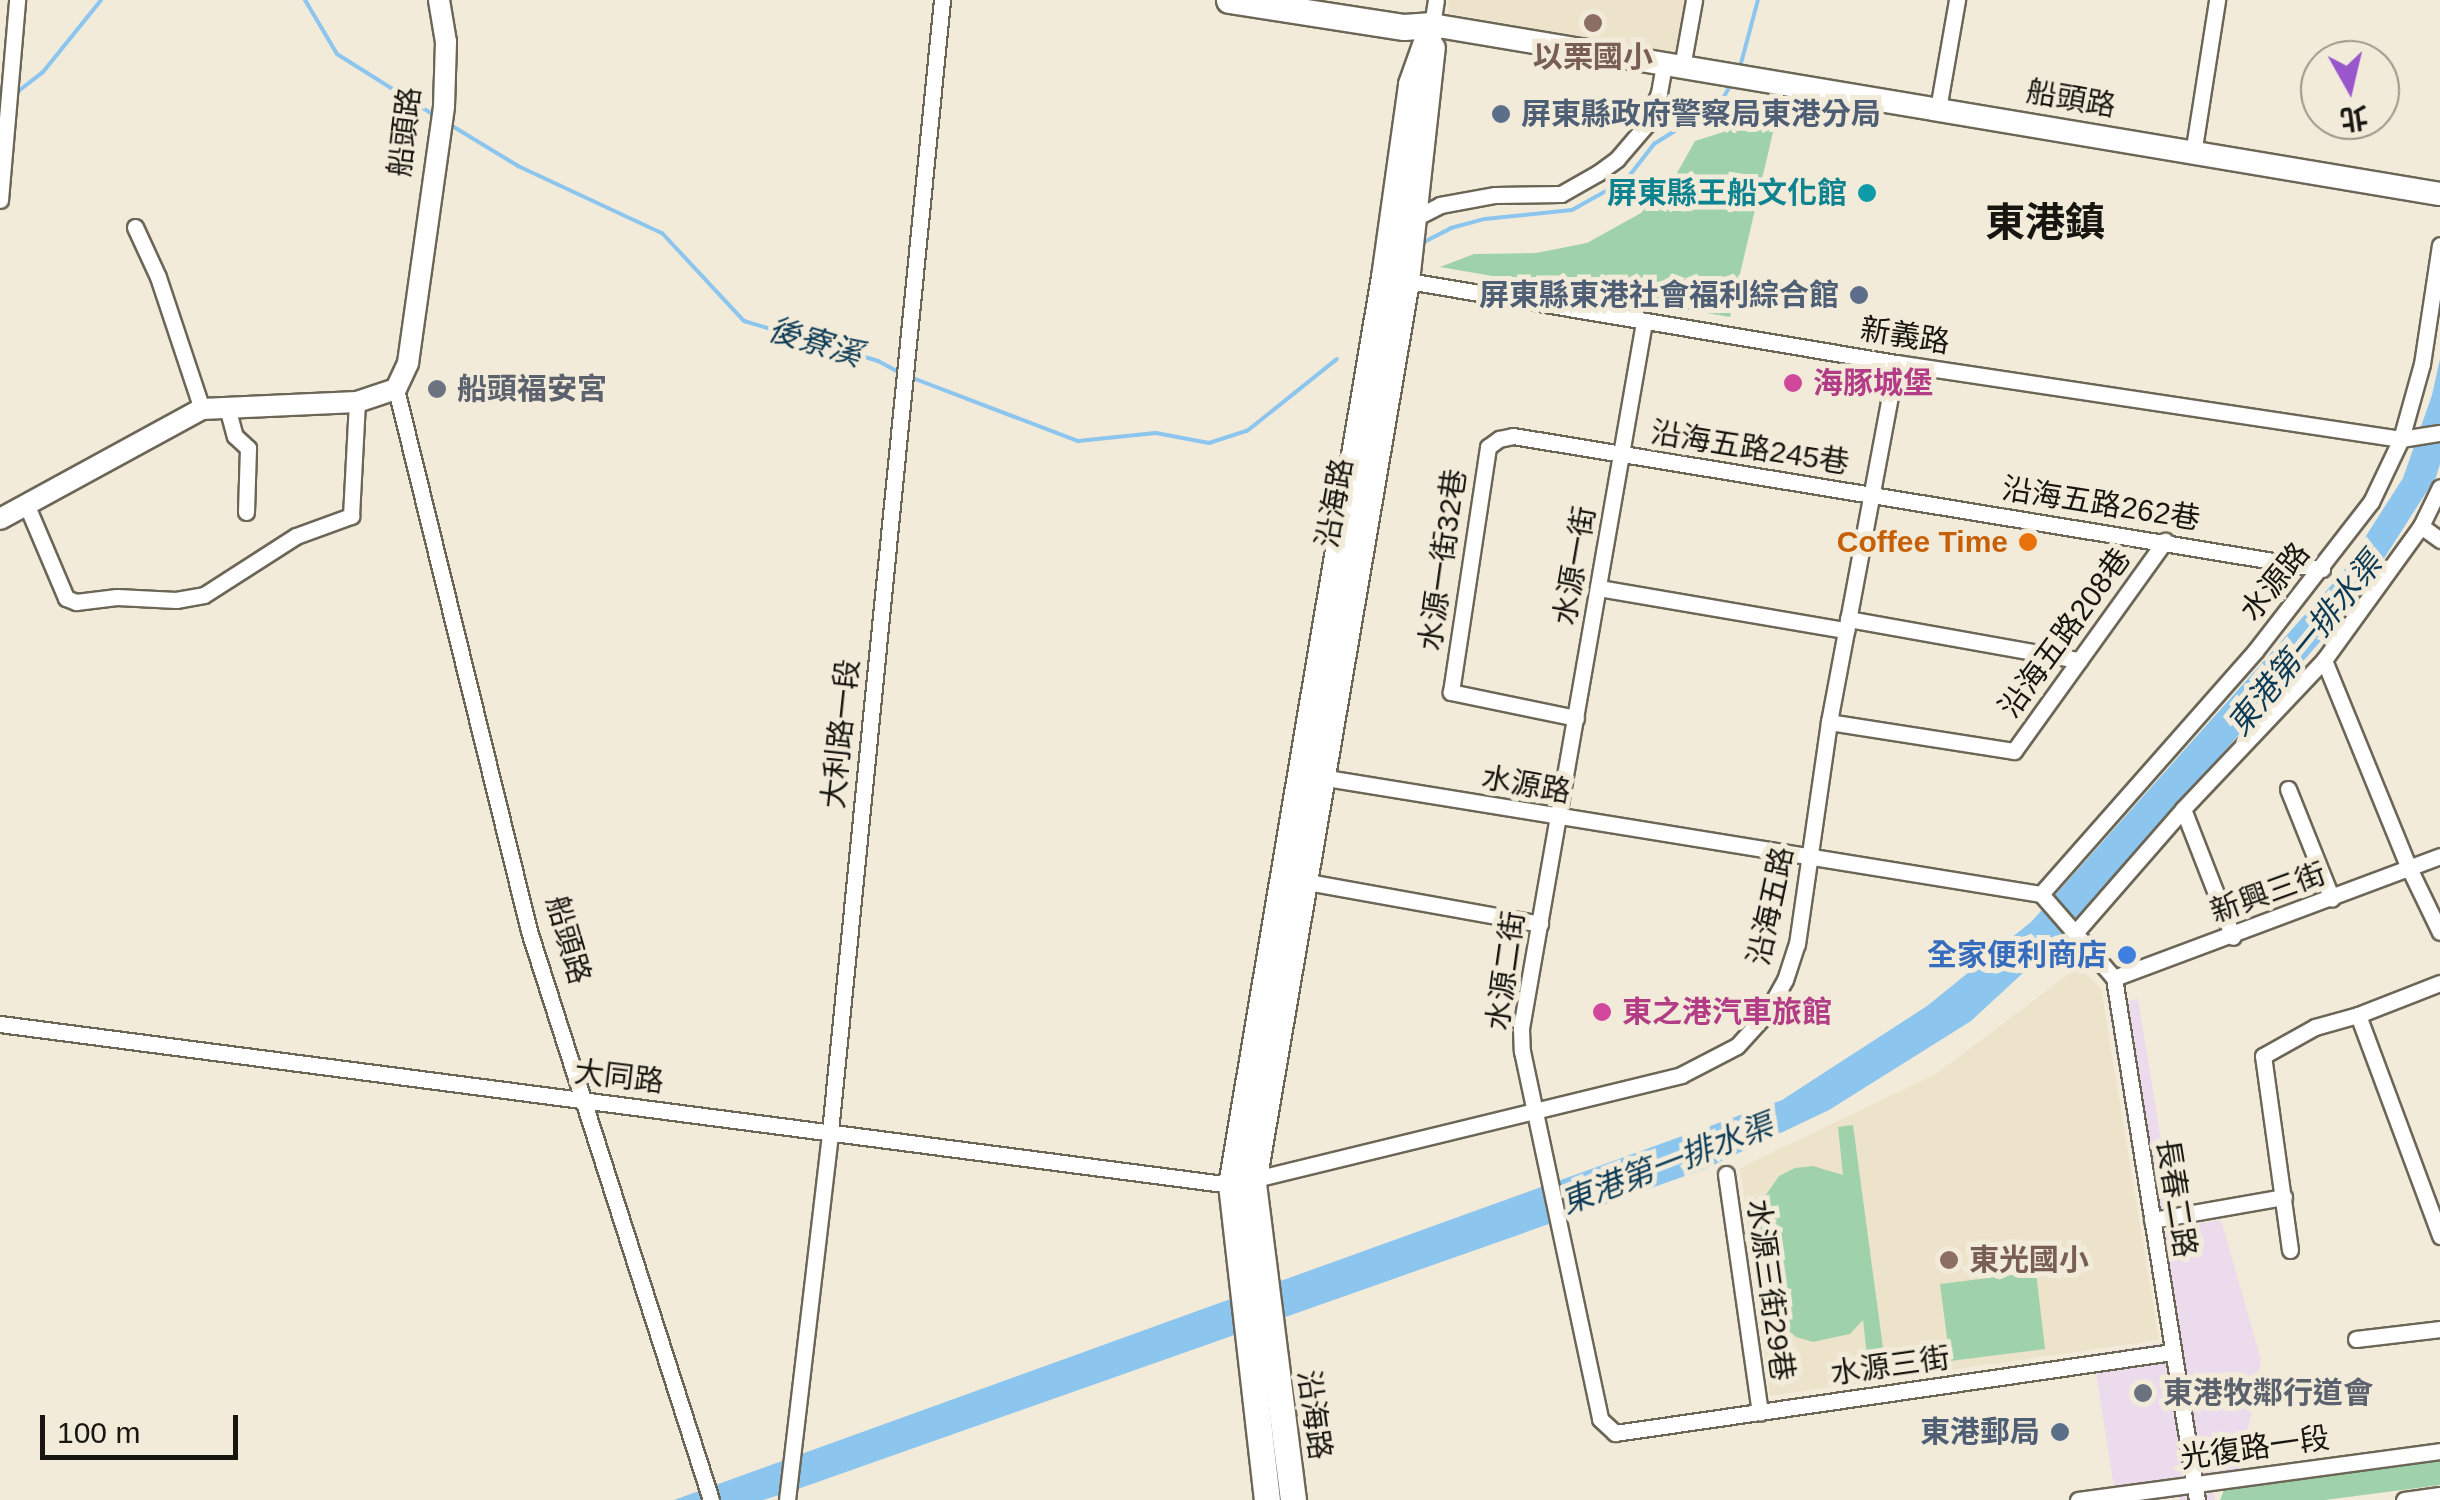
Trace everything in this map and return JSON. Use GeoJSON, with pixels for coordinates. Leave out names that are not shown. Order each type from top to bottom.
{"type":"FeatureCollection","features":[{"type":"Feature","properties":{"kind":"main road"},"geometry":{"type":"LineString","coordinates":[[1228,0],[1404,28],[1434,12]]}},
{"type":"Feature","properties":{"kind":"main road"},"geometry":{"type":"LineString","coordinates":[[1338,0],[1404,12],[1434,12],[1673,65]]}},
{"type":"Feature","properties":{"kind":"main road","name":"沿海路"},"geometry":{"type":"LineString","coordinates":[[1242,1184],[1302,881],[1309,775],[1365,381],[1375,330],[1414,218],[1432,80],[1434,12]]}},
{"type":"Feature","properties":{"kind":"main road","name":"沿海路"},"geometry":{"type":"LineString","coordinates":[[1267,1500],[1259,1342],[1242,1184],[1395,279],[1411,84],[1434,12]]}},
{"type":"Feature","properties":{"kind":"main road","name":"船頭路"},"geometry":{"type":"LineString","coordinates":[[1673,65],[2440,194]]}},
{"type":"Feature","properties":{"kind":"main road","name":"沿海路"},"geometry":{"type":"LineString","coordinates":[[1259,1342],[1293,1500]]}},
{"type":"Feature","properties":{"kind":"street"},"geometry":{"type":"LineString","coordinates":[[0,200],[17,0]]}},
{"type":"Feature","properties":{"kind":"street","name":"船頭路"},"geometry":{"type":"LineString","coordinates":[[438,0],[446,42],[444,106],[408,363],[396,389],[529,931],[711,1500]]}},
{"type":"Feature","properties":{"kind":"street","name":"大利路一段"},"geometry":{"type":"LineString","coordinates":[[788,1496],[830,1132],[942,0]]}},
{"type":"Feature","properties":{"kind":"street"},"geometry":{"type":"LineString","coordinates":[[1414,218],[1440,204],[1495,195],[1561,194],[1617,159],[1646,124],[1673,65],[1694,0]]}},
{"type":"Feature","properties":{"kind":"street"},"geometry":{"type":"LineString","coordinates":[[1938,109],[1957,0]]}},
{"type":"Feature","properties":{"kind":"street"},"geometry":{"type":"LineString","coordinates":[[2193,154],[2212,1]]}},
{"type":"Feature","properties":{"kind":"street"},"geometry":{"type":"LineString","coordinates":[[135,227],[158,277],[202,409]]}},
{"type":"Feature","properties":{"kind":"street","name":"水源路"},"geometry":{"type":"LineString","coordinates":[[1309,775],[1559,819],[2041,894],[2322,569],[2370,502],[2400,439],[2422,364],[2440,246]]}},
{"type":"Feature","properties":{"kind":"street","name":"新義路"},"geometry":{"type":"LineString","coordinates":[[1395,279],[1896,363],[2400,439],[2440,433]]}},
{"type":"Feature","properties":{"kind":"street","name":"水源一街"},"geometry":{"type":"LineString","coordinates":[[1559,819],[1644,322]]}},
{"type":"Feature","properties":{"kind":"street","name":"沿海五路"},"geometry":{"type":"LineString","coordinates":[[1242,1184],[1681,1075],[1736,1046],[1766,1014],[1785,980],[1797,944],[1829,722],[1896,363]]}},
{"type":"Feature","properties":{"kind":"street"},"geometry":{"type":"LineString","coordinates":[[0,518],[202,409],[357,402],[396,389]]}},
{"type":"Feature","properties":{"kind":"street"},"geometry":{"type":"LineString","coordinates":[[27,506],[66,598],[76,602],[204,595],[296,536],[351,516],[357,402]]}},
{"type":"Feature","properties":{"kind":"street"},"geometry":{"type":"LineString","coordinates":[[227,407],[235,436],[248,448],[246,512]]}},
{"type":"Feature","properties":{"kind":"street","name":"水源一街32巷"},"geometry":{"type":"LineString","coordinates":[[1576,718],[1451,692],[1488,446],[1513,436],[1622,456]]}},
{"type":"Feature","properties":{"kind":"street","name":"沿海五路245巷"},"geometry":{"type":"LineString","coordinates":[[1622,456],[1870,495]]}},
{"type":"Feature","properties":{"kind":"street"},"geometry":{"type":"LineString","coordinates":[[2074,931],[2324,660],[2421,526],[2440,487]]}},
{"type":"Feature","properties":{"kind":"street","name":"沿海五路262巷"},"geometry":{"type":"LineString","coordinates":[[1870,495],[2322,569]]}},
{"type":"Feature","properties":{"kind":"street"},"geometry":{"type":"LineString","coordinates":[[2421,526],[2440,540]]}},
{"type":"Feature","properties":{"kind":"street","name":"沿海五路208巷"},"geometry":{"type":"LineString","coordinates":[[1829,722],[2014,751],[2165,541]]}},
{"type":"Feature","properties":{"kind":"street"},"geometry":{"type":"LineString","coordinates":[[1599,588],[2079,660]]}},
{"type":"Feature","properties":{"kind":"street"},"geometry":{"type":"LineString","coordinates":[[2324,660],[2408,868],[2440,932]]}},
{"type":"Feature","properties":{"kind":"street"},"geometry":{"type":"LineString","coordinates":[[2288,789],[2332,899]]}},
{"type":"Feature","properties":{"kind":"street"},"geometry":{"type":"LineString","coordinates":[[2183,809],[2233,936]]}},
{"type":"Feature","properties":{"kind":"street","name":"水源二街"},"geometry":{"type":"LineString","coordinates":[[1559,819],[1521,1028],[1600,1419],[1615,1433]]}},
{"type":"Feature","properties":{"kind":"street","name":"新興三街"},"geometry":{"type":"LineString","coordinates":[[2114,978],[2440,856]]}},
{"type":"Feature","properties":{"kind":"street"},"geometry":{"type":"LineString","coordinates":[[1302,881],[1540,924]]}},
{"type":"Feature","properties":{"kind":"street"},"geometry":{"type":"LineString","coordinates":[[2041,894],[2114,978]]}},
{"type":"Feature","properties":{"kind":"street","name":"長春二路"},"geometry":{"type":"LineString","coordinates":[[2114,978],[2196,1492]]}},
{"type":"Feature","properties":{"kind":"street"},"geometry":{"type":"LineString","coordinates":[[2290,1250],[2263,1056],[2315,1026],[2358,1015],[2440,983]]}},
{"type":"Feature","properties":{"kind":"street"},"geometry":{"type":"LineString","coordinates":[[2358,1015],[2439,1232]]}},
{"type":"Feature","properties":{"kind":"street","name":"大同路"},"geometry":{"type":"LineString","coordinates":[[0,1024],[1242,1184]]}},
{"type":"Feature","properties":{"kind":"street","name":"水源三街29巷"},"geometry":{"type":"LineString","coordinates":[[1726,1174],[1760,1413]]}},
{"type":"Feature","properties":{"kind":"street"},"geometry":{"type":"LineString","coordinates":[[2152,1220],[2284,1197]]}},
{"type":"Feature","properties":{"kind":"street"},"geometry":{"type":"LineString","coordinates":[[2356,1340],[2440,1329]]}},
{"type":"Feature","properties":{"kind":"street","name":"水源三街"},"geometry":{"type":"LineString","coordinates":[[1615,1433],[2172,1352]]}},
{"type":"Feature","properties":{"kind":"street","name":"光復路一段"},"geometry":{"type":"LineString","coordinates":[[2078,1500],[2196,1492],[2440,1452]]}},
{"type":"Feature","properties":{"kind":"street"},"geometry":{"type":"LineString","coordinates":[[2404,1500],[2440,1495]]}},
{"type":"Feature","properties":{"kind":"shaded area","name":"以栗國小"},"geometry":{"type":"Polygon","coordinates":[[[1449,0],[1685,0],[1676,54],[1448,13],[1449,0]]]}},
{"type":"Feature","properties":{"kind":"shaded area","name":"東光國小"},"geometry":{"type":"Polygon","coordinates":[[[2078,967],[2101,988],[2159,1340],[1770,1396],[1740,1168],[1936,1074],[2078,967]]]}},
{"type":"Feature","properties":{"kind":"shaded area"},"geometry":{"type":"Polygon","coordinates":[[[2138,999],[2175,1227],[2221,1220],[2261,1360],[2240,1472],[2212,1477],[2215,1500],[2180,1500],[2178,1484],[2115,1493],[2093,1354],[2163,1343],[2108,1004],[2138,999]]]}},
{"type":"Feature","properties":{"kind":"green space"},"geometry":{"type":"Polygon","coordinates":[[[1777,115],[1730,317],[1440,267],[1474,254],[1536,253],[1587,243],[1641,213],[1677,173],[1695,141],[1777,115]]]}},
{"type":"Feature","properties":{"kind":"green space"},"geometry":{"type":"Polygon","coordinates":[[[1853,1125],[1885,1363],[1868,1365],[1863,1320],[1850,1334],[1813,1342],[1796,1337],[1781,1324],[1770,1308],[1758,1221],[1759,1205],[1779,1176],[1795,1168],[1813,1166],[1843,1175],[1838,1127],[1853,1125]]]}},
{"type":"Feature","properties":{"kind":"green space"},"geometry":{"type":"Polygon","coordinates":[[[2036,1272],[2045,1349],[1950,1361],[1940,1284],[2036,1272]]]}},
{"type":"Feature","properties":{"kind":"green space"},"geometry":{"type":"Polygon","coordinates":[[[2440,1461],[2440,1485],[2325,1500],[2220,1500],[2224,1490],[2440,1461]]]}},
{"type":"Feature","properties":{"kind":"water","name":"東港第一排水渠"},"geometry":{"type":"Polygon","coordinates":[[[2440,359],[2440,464],[2436,477],[2360,596],[2065,934],[1971,1021],[1829,1110],[1705,1169],[795,1490],[763,1500],[674,1500],[1782,1100],[1927,1006],[2031,922],[2343,572],[2403,478],[2432,395],[2440,359]]]}},
{"type":"Feature","properties":{"kind":"waterway","name":"後寮溪"},"geometry":{"type":"LineString","coordinates":[[16,93],[43,72],[101,0]]}},
{"type":"Feature","properties":{"kind":"waterway","name":"後寮溪"},"geometry":{"type":"LineString","coordinates":[[305,0],[337,54],[437,117]]}},
{"type":"Feature","properties":{"kind":"waterway","name":"後寮溪"},"geometry":{"type":"LineString","coordinates":[[1740,67],[1758,0]]}},
{"type":"Feature","properties":{"kind":"waterway"},"geometry":{"type":"LineString","coordinates":[[1420,244],[1451,228],[1485,219],[1572,210],[1626,180],[1654,144],[1721,102],[1731,84]]}},
{"type":"Feature","properties":{"kind":"waterway","name":"後寮溪"},"geometry":{"type":"LineString","coordinates":[[449,124],[518,166],[662,233],[744,321],[878,361],[901,373]]}},
{"type":"Feature","properties":{"kind":"waterway","name":"後寮溪"},"geometry":{"type":"LineString","coordinates":[[910,377],[1078,441],[1156,433],[1209,443],[1247,431],[1337,359]]}},
{"type":"Feature","properties":{"kind":"place","name":"以栗國小"},"geometry":{"type":"Point","coordinates":[1593,23]}},
{"type":"Feature","properties":{"kind":"place","name":"屏東縣政府警察局東港分局"},"geometry":{"type":"Point","coordinates":[1501,114]}},
{"type":"Feature","properties":{"kind":"place","name":"屏東縣王船文化館"},"geometry":{"type":"Point","coordinates":[1867,193]}},
{"type":"Feature","properties":{"kind":"place","name":"屏東縣東港社會福利綜合館"},"geometry":{"type":"Point","coordinates":[1859,295]}},
{"type":"Feature","properties":{"kind":"place","name":"海豚城堡"},"geometry":{"type":"Point","coordinates":[1793,383]}},
{"type":"Feature","properties":{"kind":"place","name":"船頭福安宮"},"geometry":{"type":"Point","coordinates":[437,389]}},
{"type":"Feature","properties":{"kind":"place","name":"Coffee Time"},"geometry":{"type":"Point","coordinates":[2028,542]}},
{"type":"Feature","properties":{"kind":"place","name":"全家便利商店"},"geometry":{"type":"Point","coordinates":[2127,955]}},
{"type":"Feature","properties":{"kind":"place","name":"東之港汽車旅館"},"geometry":{"type":"Point","coordinates":[1602,1012]}},
{"type":"Feature","properties":{"kind":"place","name":"東光國小"},"geometry":{"type":"Point","coordinates":[1949,1260]}},
{"type":"Feature","properties":{"kind":"place","name":"東港牧鄰行道會"},"geometry":{"type":"Point","coordinates":[2143,1393]}},
{"type":"Feature","properties":{"kind":"place","name":"東港郵局"},"geometry":{"type":"Point","coordinates":[2060,1432]}},
{"type":"Feature","properties":{"kind":"district","name":"東港鎮"},"geometry":{"type":"Point","coordinates":[2045,222]}}]}
